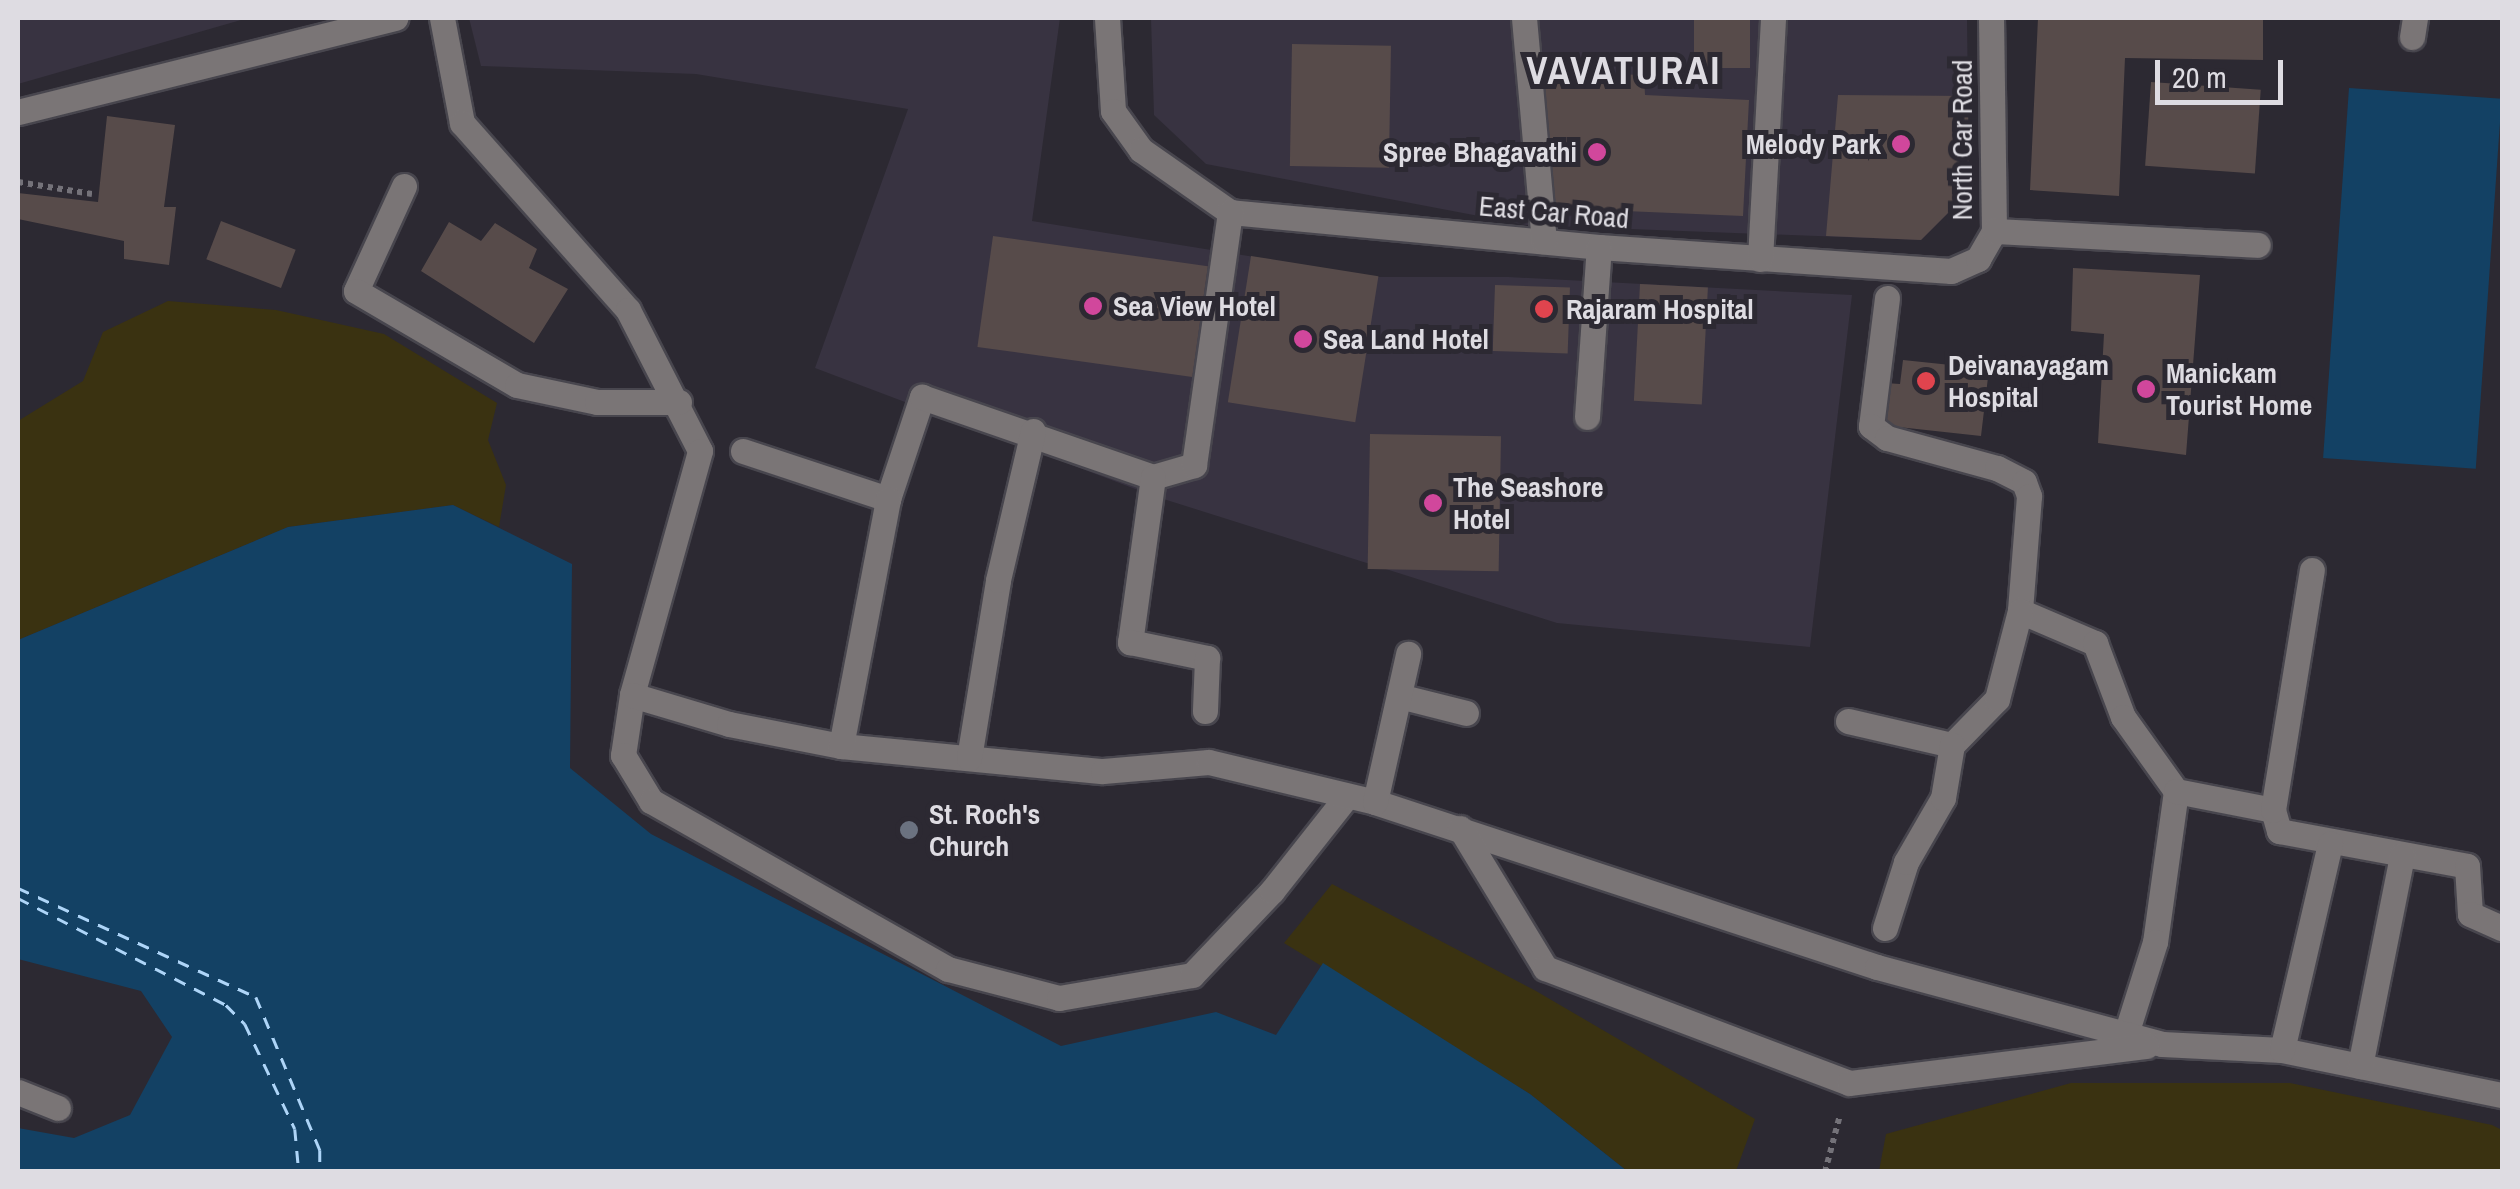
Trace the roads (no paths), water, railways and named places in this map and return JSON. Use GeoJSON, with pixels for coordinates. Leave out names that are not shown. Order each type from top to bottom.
{"type":"FeatureCollection","features":[{"type":"Feature","properties":{"kind":"street"},"geometry":{"type":"LineString","coordinates":[[18,112],[395,18]]}},
{"type":"Feature","properties":{"kind":"street"},"geometry":{"type":"LineString","coordinates":[[442,18],[462,123],[628,310],[679,402],[700,451],[632,695],[624,755],[651,801],[948,969],[1059,998],[1192,975],[1272,891],[1347,796]]}},
{"type":"Feature","properties":{"kind":"street","name":"East Car Road"},"geometry":{"type":"LineString","coordinates":[[1107,18],[1113,111],[1141,150],[1230,212],[1760,260],[1951,271],[1978,260]]}},
{"type":"Feature","properties":{"kind":"street"},"geometry":{"type":"LineString","coordinates":[[1524,18],[1544,241]]}},
{"type":"Feature","properties":{"kind":"street"},"geometry":{"type":"LineString","coordinates":[[1760,260],[1774,18]]}},
{"type":"Feature","properties":{"kind":"street","name":"North Car Road"},"geometry":{"type":"LineString","coordinates":[[1978,260],[1994,231],[1991,18]]}},
{"type":"Feature","properties":{"kind":"street"},"geometry":{"type":"LineString","coordinates":[[404,186],[356,291],[517,385],[597,402],[679,402]]}},
{"type":"Feature","properties":{"kind":"street"},"geometry":{"type":"LineString","coordinates":[[841,746],[888,500],[922,396],[1032,431],[1154,477],[1194,465],[1230,212]]}},
{"type":"Feature","properties":{"kind":"street"},"geometry":{"type":"LineString","coordinates":[[1994,231],[2258,245]]}},
{"type":"Feature","properties":{"kind":"street"},"geometry":{"type":"LineString","coordinates":[[1586,417],[1598,248]]}},
{"type":"Feature","properties":{"kind":"street"},"geometry":{"type":"LineString","coordinates":[[1885,928],[1906,862],[1943,798],[1952,745],[1997,699],[2020,611],[2029,496],[2024,482],[1997,468],[1887,438],[1871,426],[1887,298]]}},
{"type":"Feature","properties":{"kind":"street"},"geometry":{"type":"LineString","coordinates":[[969,758],[998,580],[1032,431]]}},
{"type":"Feature","properties":{"kind":"street"},"geometry":{"type":"LineString","coordinates":[[743,451],[888,500]]}},
{"type":"Feature","properties":{"kind":"street"},"geometry":{"type":"LineString","coordinates":[[1154,477],[1130,642],[1207,658],[1205,710]]}},
{"type":"Feature","properties":{"kind":"street"},"geometry":{"type":"LineString","coordinates":[[2312,570],[2272,810],[2278,831],[2467,866],[2470,914],[2502,928]]}},
{"type":"Feature","properties":{"kind":"street"},"geometry":{"type":"LineString","coordinates":[[2020,611],[2095,643],[2123,717],[2176,791],[2272,810]]}},
{"type":"Feature","properties":{"kind":"street"},"geometry":{"type":"LineString","coordinates":[[1374,802],[1408,654]]}},
{"type":"Feature","properties":{"kind":"street"},"geometry":{"type":"LineString","coordinates":[[632,695],[730,724],[841,746],[1104,772],[1209,762],[1374,802],[1877,967],[2162,1044]]}},
{"type":"Feature","properties":{"kind":"street"},"geometry":{"type":"LineString","coordinates":[[1399,696],[1466,713]]}},
{"type":"Feature","properties":{"kind":"street"},"geometry":{"type":"LineString","coordinates":[[1848,721],[1952,745]]}},
{"type":"Feature","properties":{"kind":"street"},"geometry":{"type":"LineString","coordinates":[[2126,1034],[2155,942],[2176,791]]}},
{"type":"Feature","properties":{"kind":"street"},"geometry":{"type":"LineString","coordinates":[[1460,828],[1545,968],[1849,1083],[2162,1044],[2282,1050],[2502,1095]]}},
{"type":"Feature","properties":{"kind":"street"},"geometry":{"type":"LineString","coordinates":[[2282,1050],[2330,843]]}},
{"type":"Feature","properties":{"kind":"street"},"geometry":{"type":"LineString","coordinates":[[2360,1066],[2402,855]]}},
{"type":"Feature","properties":{"kind":"street"},"geometry":{"type":"LineString","coordinates":[[18,1092],[58,1108]]}},
{"type":"Feature","properties":{"kind":"water"},"geometry":{"type":"Polygon","coordinates":[[[2349,88],[2502,99],[2476,469],[2323,458],[2349,88]]]}},
{"type":"Feature","properties":{"kind":"water"},"geometry":{"type":"Polygon","coordinates":[[[453,505],[572,564],[570,768],[651,834],[1061,1046],[1216,1012],[1276,1035],[1323,963],[1530,1094],[1627,1171],[18,1171],[18,1128],[74,1138],[130,1115],[172,1037],[141,991],[18,959],[18,640],[288,527],[453,505]]]}},
{"type":"Feature","properties":{"kind":"place","name":"Melody Park"},"geometry":{"type":"Point","coordinates":[1901,144]}},
{"type":"Feature","properties":{"kind":"place","name":"Spree Bhagavathi"},"geometry":{"type":"Point","coordinates":[1597,152]}},
{"type":"Feature","properties":{"kind":"place","name":"Sea View Hotel"},"geometry":{"type":"Point","coordinates":[1093,306]}},
{"type":"Feature","properties":{"kind":"place","name":"Rajaram Hospital"},"geometry":{"type":"Point","coordinates":[1544,309]}},
{"type":"Feature","properties":{"kind":"place","name":"Sea Land Hotel"},"geometry":{"type":"Point","coordinates":[1303,339]}},
{"type":"Feature","properties":{"kind":"place","name":"Deivanayagam Hospital"},"geometry":{"type":"Point","coordinates":[1926,381]}},
{"type":"Feature","properties":{"kind":"place","name":"Manickam Tourist Home"},"geometry":{"type":"Point","coordinates":[2146,389]}},
{"type":"Feature","properties":{"kind":"place","name":"The Seashore Hotel"},"geometry":{"type":"Point","coordinates":[1433,503]}},
{"type":"Feature","properties":{"kind":"place","name":"St. Roch's Church"},"geometry":{"type":"Point","coordinates":[909,830]}},
{"type":"Feature","properties":{"kind":"district","name":"VAVATURAI"},"geometry":{"type":"Point","coordinates":[1624,71]}}]}
